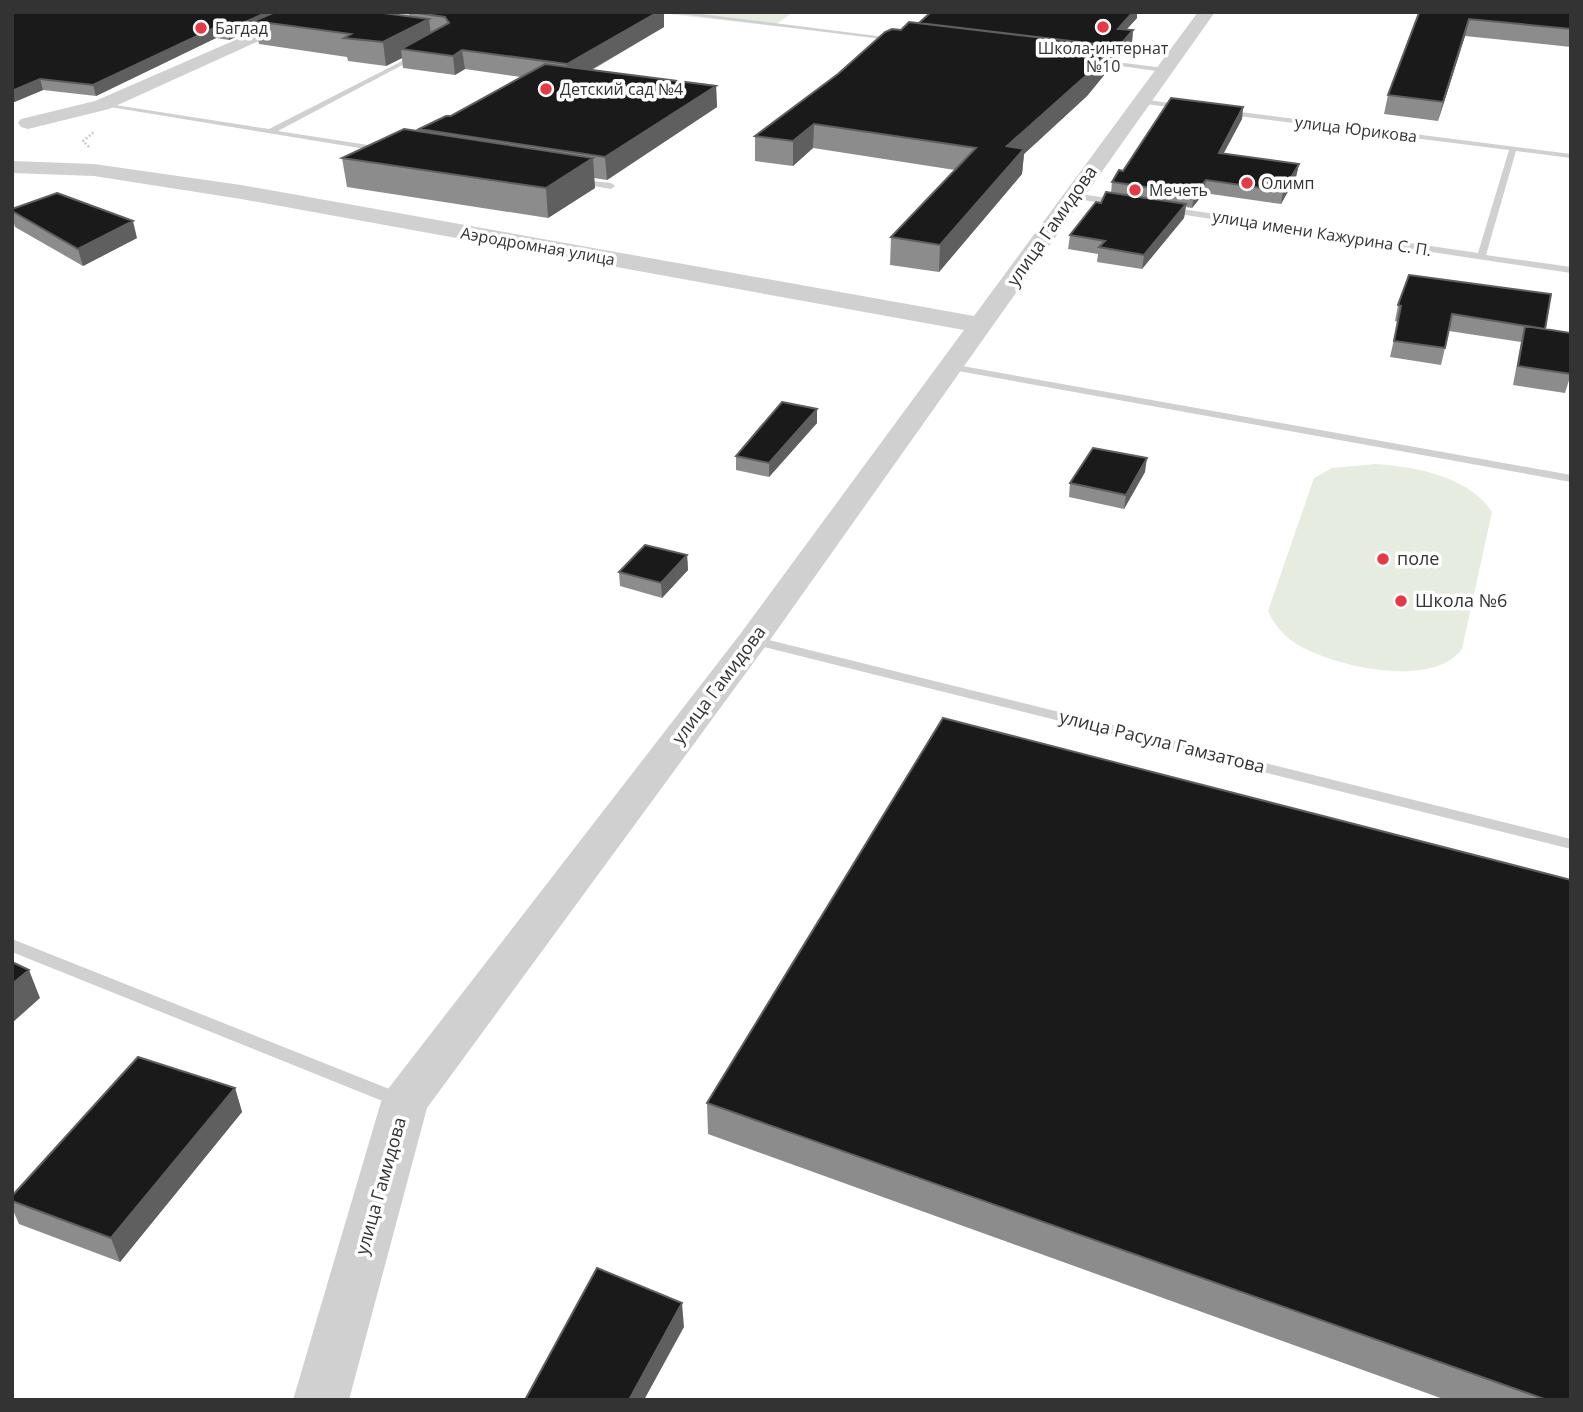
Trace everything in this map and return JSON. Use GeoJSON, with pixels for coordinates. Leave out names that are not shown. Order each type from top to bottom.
{"type":"FeatureCollection","features":[{"type":"Feature","properties":{"kind":"street","name":"улица Гамидова"},"geometry":{"type":"LineString","coordinates":[[321,1400],[405,1102],[753,640],[1208,12]]}},
{"type":"Feature","properties":{"kind":"street"},"geometry":{"type":"LineString","coordinates":[[20,123],[102,105],[311,16]]}},
{"type":"Feature","properties":{"kind":"street"},"geometry":{"type":"LineString","coordinates":[[78,147],[86,117],[102,105]]}},
{"type":"Feature","properties":{"kind":"street"},"geometry":{"type":"LineString","coordinates":[[20,123],[58,127],[78,147]]}},
{"type":"Feature","properties":{"kind":"street"},"geometry":{"type":"LineString","coordinates":[[12,166],[78,147]]}},
{"type":"Feature","properties":{"kind":"street"},"geometry":{"type":"LineString","coordinates":[[12,166],[78,147]]}},
{"type":"Feature","properties":{"kind":"street","name":"Аэродромная улица"},"geometry":{"type":"LineString","coordinates":[[78,147],[242,192],[982,325]]}},
{"type":"Feature","properties":{"kind":"lane"},"geometry":{"type":"LineString","coordinates":[[386,26],[380,20],[425,12]]}},
{"type":"Feature","properties":{"kind":"lane"},"geometry":{"type":"LineString","coordinates":[[667,12],[912,41]]}},
{"type":"Feature","properties":{"kind":"lane"},"geometry":{"type":"LineString","coordinates":[[270,132],[423,52]]}},
{"type":"Feature","properties":{"kind":"lane"},"geometry":{"type":"LineString","coordinates":[[1090,61],[1164,70]]}},
{"type":"Feature","properties":{"kind":"lane"},"geometry":{"type":"LineString","coordinates":[[1142,101],[1197,108]]}},
{"type":"Feature","properties":{"kind":"lane"},"geometry":{"type":"LineString","coordinates":[[102,105],[393,151]]}},
{"type":"Feature","properties":{"kind":"lane","name":"улица Юрикова"},"geometry":{"type":"LineString","coordinates":[[1210,110],[1571,156]]}},
{"type":"Feature","properties":{"kind":"lane"},"geometry":{"type":"LineString","coordinates":[[1481,257],[1513,149]]}},
{"type":"Feature","properties":{"kind":"lane"},"geometry":{"type":"LineString","coordinates":[[570,180],[611,186]]}},
{"type":"Feature","properties":{"kind":"lane"},"geometry":{"type":"LineString","coordinates":[[1074,196],[1128,204]]}},
{"type":"Feature","properties":{"kind":"lane","name":"улица имени Кажурина С. П."},"geometry":{"type":"LineString","coordinates":[[1155,208],[1571,270]]}},
{"type":"Feature","properties":{"kind":"lane"},"geometry":{"type":"LineString","coordinates":[[951,367],[1571,479]]}},
{"type":"Feature","properties":{"kind":"lane","name":"улица Расула Гамзатова"},"geometry":{"type":"LineString","coordinates":[[753,640],[1571,844]]}},
{"type":"Feature","properties":{"kind":"lane"},"geometry":{"type":"LineString","coordinates":[[12,945],[405,1102]]}},
{"type":"Feature","properties":{"kind":"shaded area"},"geometry":{"type":"Polygon","coordinates":[[[650,12],[793,12],[774,26],[650,12]]]}},
{"type":"Feature","properties":{"kind":"shaded area","name":"поле"},"geometry":{"type":"Polygon","coordinates":[[[1376,464],[1424,471],[1455,482],[1470,490],[1492,512],[1462,649],[1448,661],[1428,669],[1381,670],[1356,666],[1311,652],[1279,629],[1268,611],[1314,478],[1332,468],[1376,464]]]}},
{"type":"Feature","properties":{"kind":"building"},"geometry":{"type":"Polygon","coordinates":[[[12,12],[268,12],[227,30],[214,28],[93,85],[40,79],[12,91],[12,12]]]}},
{"type":"Feature","properties":{"kind":"building"},"geometry":{"type":"Polygon","coordinates":[[[275,12],[376,12],[429,19],[383,42],[344,38],[351,34],[254,21],[275,12]]]}},
{"type":"Feature","properties":{"kind":"building"},"geometry":{"type":"Polygon","coordinates":[[[410,12],[658,12],[567,64],[462,50],[453,56],[401,49],[449,23],[445,17],[410,12]]]}},
{"type":"Feature","properties":{"kind":"building"},"geometry":{"type":"Polygon","coordinates":[[[931,12],[1133,12],[1118,29],[1133,30],[1117,49],[1112,46],[919,23],[931,12]]]}},
{"type":"Feature","properties":{"kind":"building"},"geometry":{"type":"Polygon","coordinates":[[[1571,12],[1571,29],[1469,19],[1443,102],[1388,95],[1419,13],[1571,12]]]}},
{"type":"Feature","properties":{"kind":"building"},"geometry":{"type":"Polygon","coordinates":[[[909,22],[1112,46],[1089,73],[1007,146],[1024,149],[940,245],[891,237],[976,148],[814,124],[793,141],[755,136],[838,74],[885,32],[892,29],[901,30],[909,22]]]}},
{"type":"Feature","properties":{"kind":"building"},"geometry":{"type":"Polygon","coordinates":[[[545,64],[716,86],[605,157],[419,129],[451,116],[545,64]]]}},
{"type":"Feature","properties":{"kind":"building"},"geometry":{"type":"Polygon","coordinates":[[[1171,98],[1243,107],[1219,153],[1299,164],[1283,191],[1206,180],[1194,194],[1112,182],[1119,170],[1123,171],[1171,98]]]}},
{"type":"Feature","properties":{"kind":"building"},"geometry":{"type":"Polygon","coordinates":[[[404,129],[593,158],[546,188],[342,158],[404,129]]]}},
{"type":"Feature","properties":{"kind":"building"},"geometry":{"type":"Polygon","coordinates":[[[1106,192],[1186,204],[1144,255],[1099,247],[1105,241],[1070,235],[1096,202],[1101,203],[1106,192]]]}},
{"type":"Feature","properties":{"kind":"building"},"geometry":{"type":"Polygon","coordinates":[[[57,193],[133,221],[78,249],[12,211],[57,193]]]}},
{"type":"Feature","properties":{"kind":"building"},"geometry":{"type":"Polygon","coordinates":[[[1409,275],[1551,294],[1545,329],[1452,314],[1445,348],[1394,341],[1401,306],[1398,305],[1409,275]]]}},
{"type":"Feature","properties":{"kind":"building"},"geometry":{"type":"Polygon","coordinates":[[[1525,326],[1571,333],[1571,374],[1518,366],[1525,326]]]}},
{"type":"Feature","properties":{"kind":"building"},"geometry":{"type":"Polygon","coordinates":[[[782,402],[817,409],[769,463],[736,456],[782,402]]]}},
{"type":"Feature","properties":{"kind":"building"},"geometry":{"type":"Polygon","coordinates":[[[1093,448],[1147,458],[1126,495],[1070,483],[1093,448]]]}},
{"type":"Feature","properties":{"kind":"building"},"geometry":{"type":"Polygon","coordinates":[[[645,545],[687,555],[661,583],[619,572],[645,545]]]}},
{"type":"Feature","properties":{"kind":"building"},"geometry":{"type":"Polygon","coordinates":[[[943,718],[1571,880],[1571,1400],[1547,1400],[707,1103],[943,718]]]}},
{"type":"Feature","properties":{"kind":"building"},"geometry":{"type":"Polygon","coordinates":[[[12,962],[29,970],[12,984],[12,962]]]}},
{"type":"Feature","properties":{"kind":"building"},"geometry":{"type":"Polygon","coordinates":[[[138,1057],[235,1088],[111,1238],[12,1201],[12,1196],[138,1057]]]}},
{"type":"Feature","properties":{"kind":"building"},"geometry":{"type":"Polygon","coordinates":[[[597,1268],[682,1303],[629,1400],[525,1400],[597,1268]]]}},
{"type":"Feature","properties":{"kind":"place","name":"Школа-интернат №10"},"geometry":{"type":"Point","coordinates":[1103,27]}},
{"type":"Feature","properties":{"kind":"place","name":"Багдад"},"geometry":{"type":"Point","coordinates":[201,28]}},
{"type":"Feature","properties":{"kind":"place","name":"Детский сад №4"},"geometry":{"type":"Point","coordinates":[546,89]}},
{"type":"Feature","properties":{"kind":"place","name":"Олимп"},"geometry":{"type":"Point","coordinates":[1247,183]}},
{"type":"Feature","properties":{"kind":"place","name":"Мечеть"},"geometry":{"type":"Point","coordinates":[1135,190]}},
{"type":"Feature","properties":{"kind":"place","name":"поле"},"geometry":{"type":"Point","coordinates":[1383,559]}},
{"type":"Feature","properties":{"kind":"place","name":"Школа №6"},"geometry":{"type":"Point","coordinates":[1401,601]}}]}
